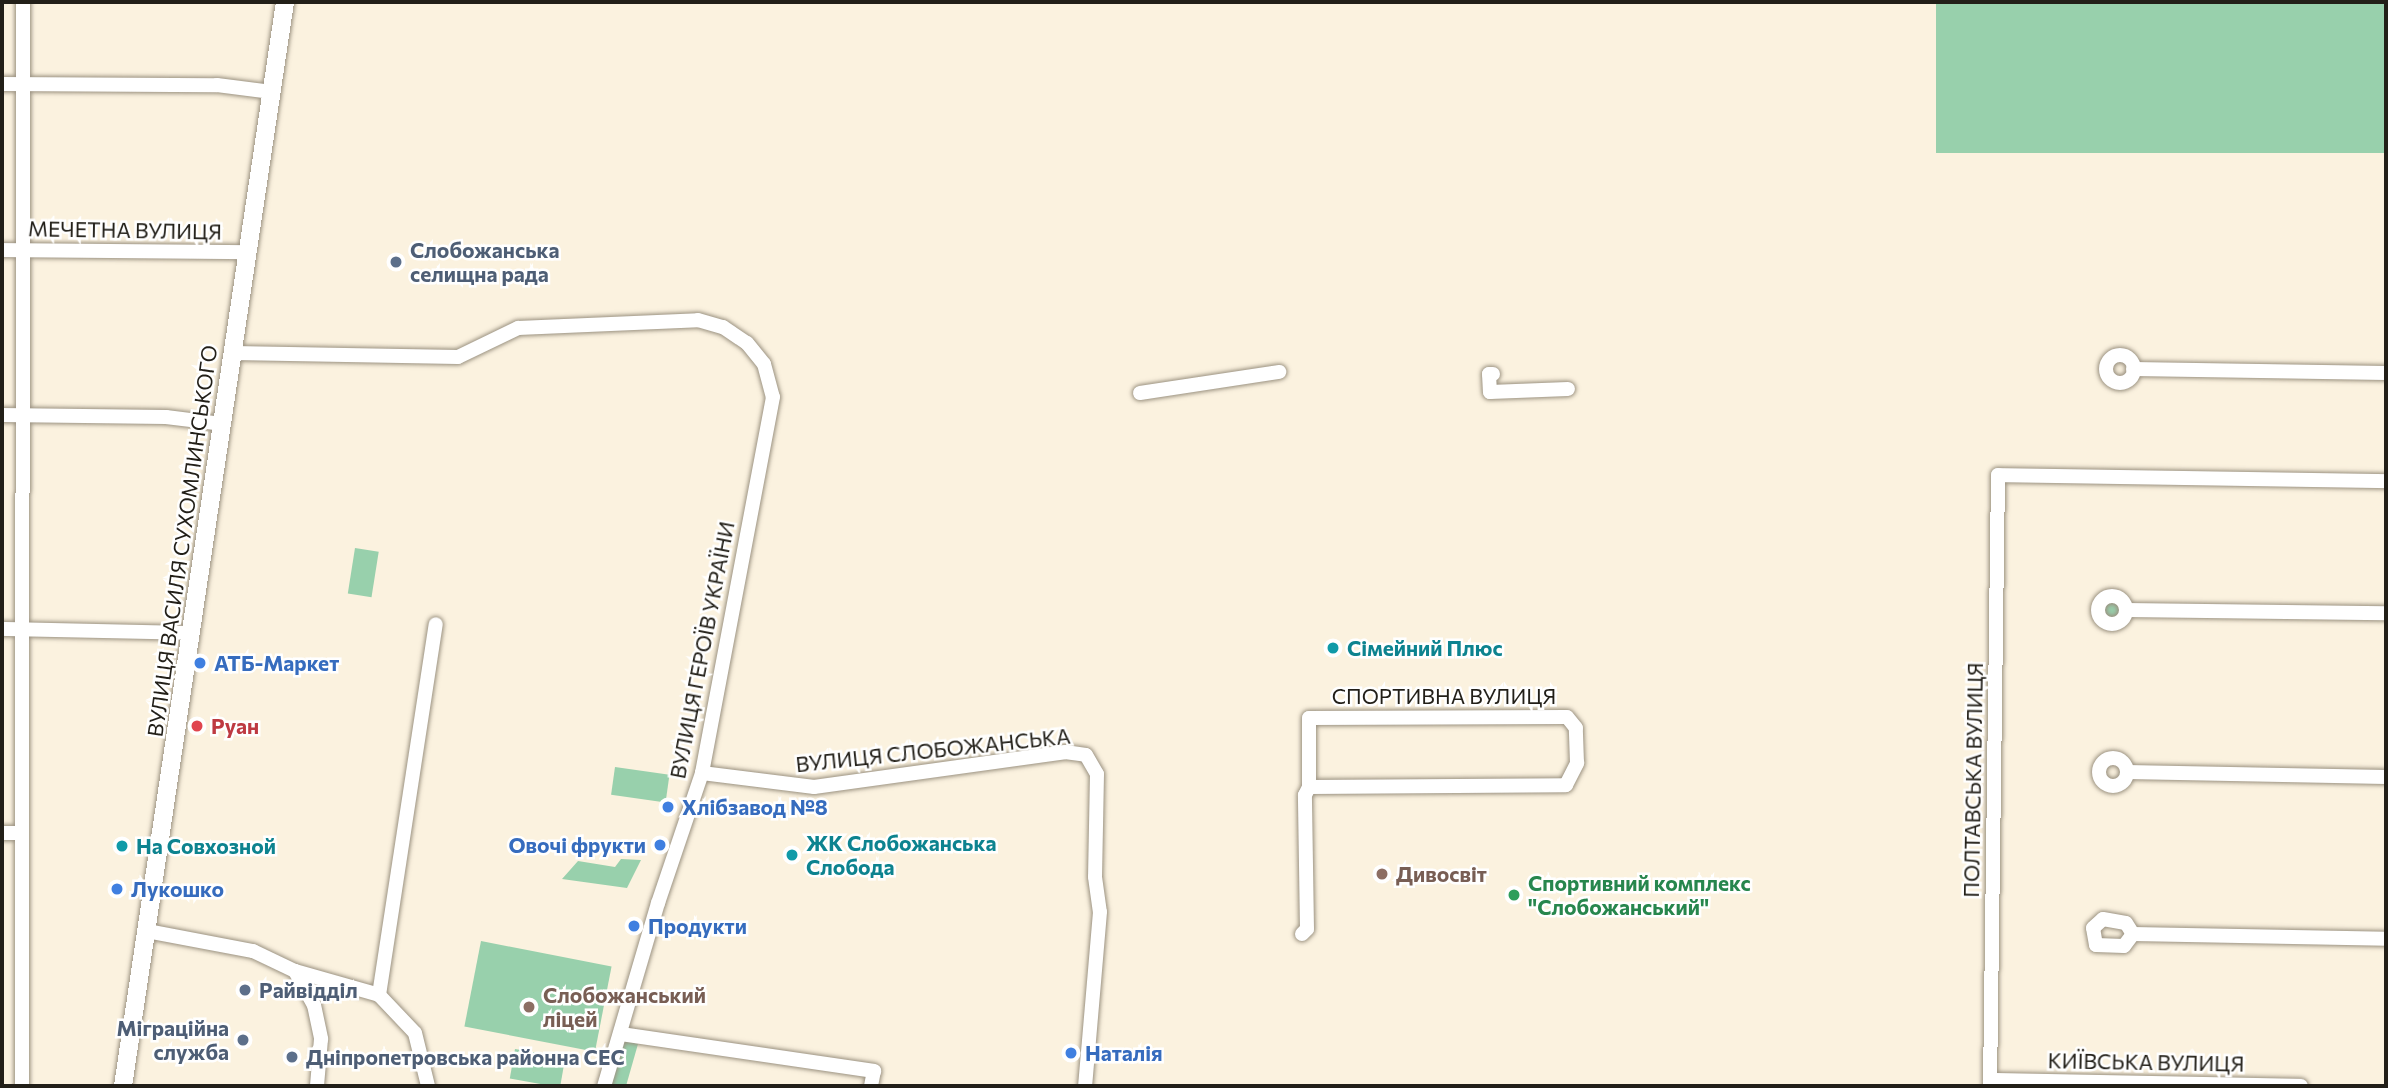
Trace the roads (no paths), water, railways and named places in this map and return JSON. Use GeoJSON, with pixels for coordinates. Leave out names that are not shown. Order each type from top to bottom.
{"type":"FeatureCollection","features":[{"type":"Feature","properties":{"kind":"main road","name":"ВУЛИЦЯ ВАСИЛЯ СУХОМЛИНСЬКОГО"},"geometry":{"type":"LineString","coordinates":[[123,1086],[285,2]]}},
{"type":"Feature","properties":{"kind":"street"},"geometry":{"type":"LineString","coordinates":[[22,1086],[20,250],[23,2]]}},
{"type":"Feature","properties":{"kind":"street"},"geometry":{"type":"LineString","coordinates":[[2,84],[218,85],[272,92]]}},
{"type":"Feature","properties":{"kind":"street","name":"МЕЧЕТНА ВУЛИЦЯ"},"geometry":{"type":"LineString","coordinates":[[2,250],[248,252]]}},
{"type":"Feature","properties":{"kind":"street","name":"ВУЛИЦЯ ГЕРОЇВ УКРАЇНИ"},"geometry":{"type":"LineString","coordinates":[[233,353],[458,357],[518,328],[698,320],[723,327],[757,353],[771,379],[773,397],[702,774],[657,903],[604,1086]]}},
{"type":"Feature","properties":{"kind":"street"},"geometry":{"type":"LineString","coordinates":[[2133,369],[2386,373]]}},
{"type":"Feature","properties":{"kind":"street"},"geometry":{"type":"LineString","coordinates":[[1140,393],[1279,372]]}},
{"type":"Feature","properties":{"kind":"street"},"geometry":{"type":"LineString","coordinates":[[1493,374],[1489,374],[1490,392],[1568,389]]}},
{"type":"Feature","properties":{"kind":"street"},"geometry":{"type":"LineString","coordinates":[[2,415],[166,417],[222,424]]}},
{"type":"Feature","properties":{"kind":"street","name":"ПОЛТАВСЬКА ВУЛИЦЯ"},"geometry":{"type":"LineString","coordinates":[[1990,1083],[1998,475],[2386,481]]}},
{"type":"Feature","properties":{"kind":"street"},"geometry":{"type":"LineString","coordinates":[[2126,610],[2386,613]]}},
{"type":"Feature","properties":{"kind":"street"},"geometry":{"type":"LineString","coordinates":[[379,995],[436,624]]}},
{"type":"Feature","properties":{"kind":"street"},"geometry":{"type":"LineString","coordinates":[[2,629],[192,633]]}},
{"type":"Feature","properties":{"kind":"street","name":"СПОРТИВНА ВУЛИЦЯ"},"geometry":{"type":"LineString","coordinates":[[1302,934],[1307,929],[1305,795],[1309,787],[1309,718],[1567,717],[1576,728],[1577,763],[1566,785],[1309,787]]}},
{"type":"Feature","properties":{"kind":"street","name":"ВУЛИЦЯ СЛОБОЖАНСЬКА"},"geometry":{"type":"LineString","coordinates":[[702,774],[790,787],[814,787],[1065,752],[1086,755],[1097,774],[1095,877],[1100,921],[1085,1086]]}},
{"type":"Feature","properties":{"kind":"street"},"geometry":{"type":"LineString","coordinates":[[2127,772],[2386,777]]}},
{"type":"Feature","properties":{"kind":"street"},"geometry":{"type":"LineString","coordinates":[[2,833],[21,833]]}},
{"type":"Feature","properties":{"kind":"street"},"geometry":{"type":"LineString","coordinates":[[147,931],[253,951],[295,971],[379,995],[415,1032],[428,1086]]}},
{"type":"Feature","properties":{"kind":"street"},"geometry":{"type":"LineString","coordinates":[[2133,934],[2386,939]]}},
{"type":"Feature","properties":{"kind":"street"},"geometry":{"type":"LineString","coordinates":[[295,971],[307,992],[321,1039],[317,1086]]}},
{"type":"Feature","properties":{"kind":"street"},"geometry":{"type":"LineString","coordinates":[[307,992],[318,978]]}},
{"type":"Feature","properties":{"kind":"street"},"geometry":{"type":"LineString","coordinates":[[621,1034],[872,1081]]}},
{"type":"Feature","properties":{"kind":"street","name":"КИЇВСЬКА ВУЛИЦЯ"},"geometry":{"type":"LineString","coordinates":[[1990,1083],[2301,1086]]}},
{"type":"Feature","properties":{"kind":"place","name":"Слобожанська селищна рада"},"geometry":{"type":"Point","coordinates":[396,262]}},
{"type":"Feature","properties":{"kind":"place","name":"Сімейний Плюс"},"geometry":{"type":"Point","coordinates":[1333,648]}},
{"type":"Feature","properties":{"kind":"place","name":"АТБ-Маркет"},"geometry":{"type":"Point","coordinates":[200,663]}},
{"type":"Feature","properties":{"kind":"place","name":"Руан"},"geometry":{"type":"Point","coordinates":[197,726]}},
{"type":"Feature","properties":{"kind":"place","name":"Хлібзавод №8"},"geometry":{"type":"Point","coordinates":[668,807]}},
{"type":"Feature","properties":{"kind":"place","name":"Овочі фрукти"},"geometry":{"type":"Point","coordinates":[660,845]}},
{"type":"Feature","properties":{"kind":"place","name":"На Совхозной"},"geometry":{"type":"Point","coordinates":[122,846]}},
{"type":"Feature","properties":{"kind":"place","name":"ЖК Слобожанська Слобода"},"geometry":{"type":"Point","coordinates":[792,855]}},
{"type":"Feature","properties":{"kind":"place","name":"Дивосвіт"},"geometry":{"type":"Point","coordinates":[1382,874]}},
{"type":"Feature","properties":{"kind":"place","name":"Лукошко"},"geometry":{"type":"Point","coordinates":[117,889]}},
{"type":"Feature","properties":{"kind":"place","name":"Спортивний комплекс \"Слобожанський\""},"geometry":{"type":"Point","coordinates":[1514,895]}},
{"type":"Feature","properties":{"kind":"place","name":"Продукти"},"geometry":{"type":"Point","coordinates":[634,926]}},
{"type":"Feature","properties":{"kind":"place","name":"Райвідділ"},"geometry":{"type":"Point","coordinates":[245,990]}},
{"type":"Feature","properties":{"kind":"place","name":"Слобожанський ліцей"},"geometry":{"type":"Point","coordinates":[529,1007]}},
{"type":"Feature","properties":{"kind":"place","name":"Міграційна служба"},"geometry":{"type":"Point","coordinates":[243,1040]}},
{"type":"Feature","properties":{"kind":"place","name":"Наталія"},"geometry":{"type":"Point","coordinates":[1071,1053]}},
{"type":"Feature","properties":{"kind":"place","name":"Дніпропетровська районна СЕС"},"geometry":{"type":"Point","coordinates":[292,1057]}}]}
